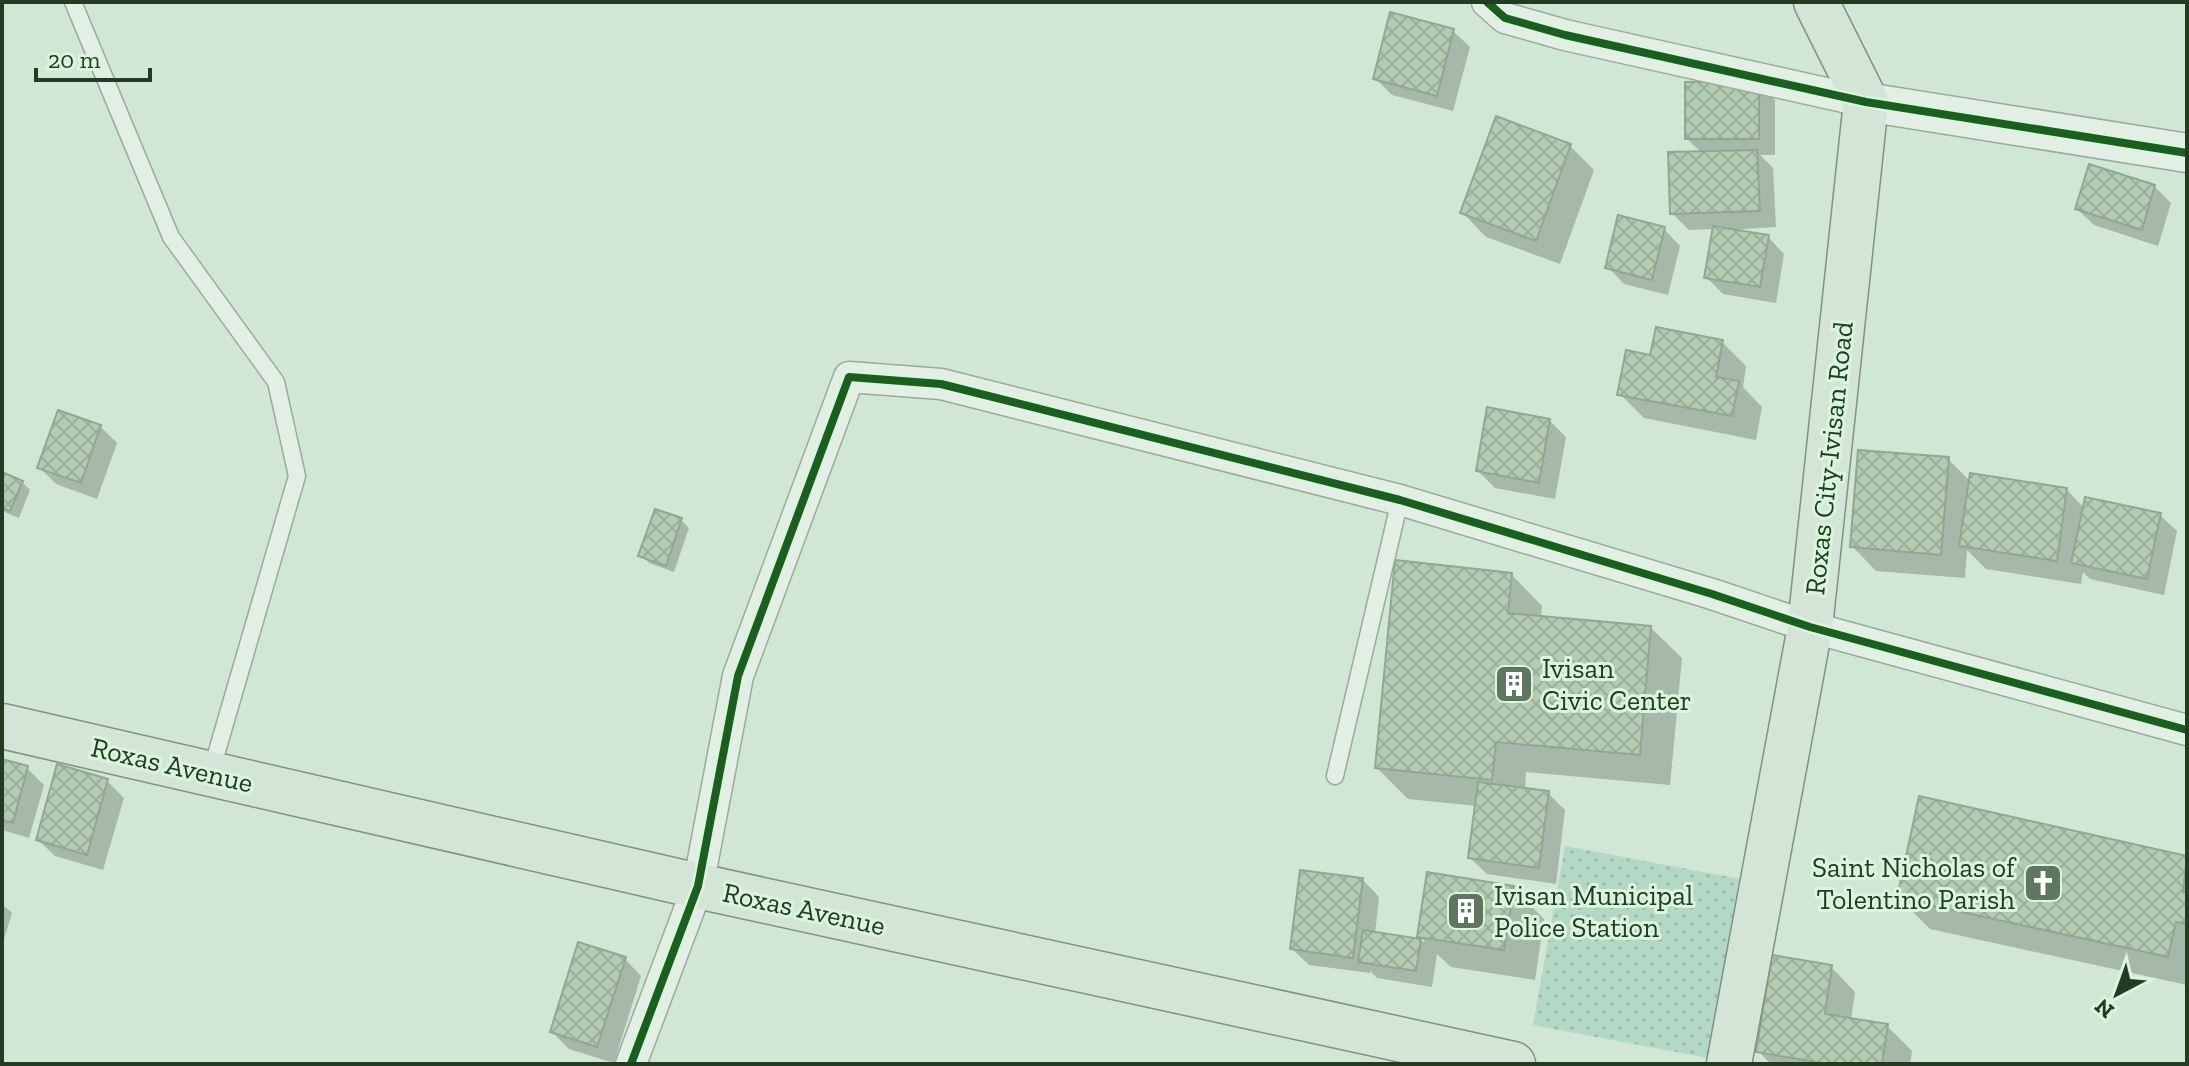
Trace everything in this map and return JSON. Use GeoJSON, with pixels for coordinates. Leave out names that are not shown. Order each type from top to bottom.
{"type":"FeatureCollection","features":[{"type":"Feature","properties":{"kind":"main road"},"geometry":{"type":"LineString","coordinates":[[1816,2],[1866,102]]}},
{"type":"Feature","properties":{"kind":"main road","name":"Roxas City-Ivisan Road"},"geometry":{"type":"LineString","coordinates":[[1729,1064],[1810,627],[1866,102]]}},
{"type":"Feature","properties":{"kind":"main road","name":"Roxas Avenue"},"geometry":{"type":"LineString","coordinates":[[2,726],[698,886],[1513,1064]]}},
{"type":"Feature","properties":{"kind":"street"},"geometry":{"type":"LineString","coordinates":[[1487,2],[1505,18],[1565,35],[1866,102],[2187,153]]}},
{"type":"Feature","properties":{"kind":"street"},"geometry":{"type":"LineString","coordinates":[[631,1064],[698,886],[738,676],[849,377],[941,384],[1400,500],[1712,594],[1810,627],[2187,730]]}},
{"type":"Feature","properties":{"kind":"lane"},"geometry":{"type":"LineString","coordinates":[[73,2],[171,237],[276,382],[297,476],[210,774]]}},
{"type":"Feature","properties":{"kind":"lane"},"geometry":{"type":"LineString","coordinates":[[1335,776],[1400,500]]}},
{"type":"Feature","properties":{"kind":"green space"},"geometry":{"type":"Polygon","coordinates":[[[1565,846],[1746,880],[1713,1059],[1533,1025],[1565,846]]]}},
{"type":"Feature","properties":{"kind":"building"},"geometry":{"type":"Polygon","coordinates":[[[1390,12],[1454,29],[1437,96],[1373,79],[1390,12]]]}},
{"type":"Feature","properties":{"kind":"building"},"geometry":{"type":"Polygon","coordinates":[[[1759,81],[1759,139],[1685,139],[1685,82],[1759,81]]]}},
{"type":"Feature","properties":{"kind":"building"},"geometry":{"type":"Polygon","coordinates":[[[1496,116],[1571,144],[1536,241],[1460,213],[1496,116]]]}},
{"type":"Feature","properties":{"kind":"building"},"geometry":{"type":"Polygon","coordinates":[[[1757,150],[1760,211],[1670,214],[1668,152],[1757,150]]]}},
{"type":"Feature","properties":{"kind":"building"},"geometry":{"type":"Polygon","coordinates":[[[2089,164],[2155,185],[2142,230],[2075,209],[2089,164]]]}},
{"type":"Feature","properties":{"kind":"building"},"geometry":{"type":"Polygon","coordinates":[[[1618,215],[1665,227],[1652,280],[1605,268],[1618,215]]]}},
{"type":"Feature","properties":{"kind":"building"},"geometry":{"type":"Polygon","coordinates":[[[1713,226],[1769,235],[1760,287],[1704,278],[1713,226]]]}},
{"type":"Feature","properties":{"kind":"building"},"geometry":{"type":"Polygon","coordinates":[[[1656,327],[1723,340],[1716,377],[1739,381],[1732,416],[1617,395],[1626,350],[1650,355],[1656,327]]]}},
{"type":"Feature","properties":{"kind":"building"},"geometry":{"type":"Polygon","coordinates":[[[1487,407],[1550,419],[1539,483],[1476,471],[1487,407]]]}},
{"type":"Feature","properties":{"kind":"building"},"geometry":{"type":"Polygon","coordinates":[[[58,410],[101,425],[81,483],[37,468],[58,410]]]}},
{"type":"Feature","properties":{"kind":"building"},"geometry":{"type":"Polygon","coordinates":[[[1858,450],[1949,457],[1941,555],[1850,547],[1858,450]]]}},
{"type":"Feature","properties":{"kind":"building"},"geometry":{"type":"Polygon","coordinates":[[[2,472],[23,481],[10,511],[2,508],[2,472]]]}},
{"type":"Feature","properties":{"kind":"building"},"geometry":{"type":"Polygon","coordinates":[[[1970,473],[2067,488],[2057,561],[1959,546],[1970,473]]]}},
{"type":"Feature","properties":{"kind":"building"},"geometry":{"type":"Polygon","coordinates":[[[2085,497],[2161,513],[2147,579],[2071,563],[2085,497]]]}},
{"type":"Feature","properties":{"kind":"building"},"geometry":{"type":"Polygon","coordinates":[[[655,509],[682,518],[666,566],[638,556],[655,509]]]}},
{"type":"Feature","properties":{"kind":"building","name":"Ivisan Civic Center"},"geometry":{"type":"Polygon","coordinates":[[[1395,560],[1512,573],[1508,613],[1651,626],[1640,755],[1496,742],[1492,780],[1375,768],[1395,560]]]}},
{"type":"Feature","properties":{"kind":"building"},"geometry":{"type":"Polygon","coordinates":[[[2,759],[28,766],[13,823],[2,820],[2,759]]]}},
{"type":"Feature","properties":{"kind":"building"},"geometry":{"type":"Polygon","coordinates":[[[57,764],[108,779],[87,855],[36,840],[57,764]]]}},
{"type":"Feature","properties":{"kind":"building"},"geometry":{"type":"Polygon","coordinates":[[[1478,782],[1549,791],[1539,868],[1468,858],[1478,782]]]}},
{"type":"Feature","properties":{"kind":"building","name":"Saint Nicholas of Tolentino Parish"},"geometry":{"type":"Polygon","coordinates":[[[1919,796],[2187,856],[2183,892],[2187,893],[2187,924],[2176,922],[2168,957],[1897,898],[1919,796]]]}},
{"type":"Feature","properties":{"kind":"building"},"geometry":{"type":"Polygon","coordinates":[[[1300,870],[1363,878],[1353,958],[1290,949],[1300,870]]]}},
{"type":"Feature","properties":{"kind":"building","name":"Ivisan Municipal Police Station"},"geometry":{"type":"Polygon","coordinates":[[[1427,872],[1514,886],[1504,950],[1417,937],[1427,872]]]}},
{"type":"Feature","properties":{"kind":"building"},"geometry":{"type":"Polygon","coordinates":[[[1363,930],[1421,939],[1416,971],[1358,962],[1363,930]]]}},
{"type":"Feature","properties":{"kind":"building"},"geometry":{"type":"Polygon","coordinates":[[[578,942],[626,957],[597,1047],[550,1032],[578,942]]]}},
{"type":"Feature","properties":{"kind":"building"},"geometry":{"type":"Polygon","coordinates":[[[1772,955],[1832,965],[1825,1014],[1888,1024],[1882,1064],[1828,1064],[1756,1052],[1772,955]]]}},
{"type":"Feature","properties":{"kind":"cycle path"},"geometry":{"type":"LineString","coordinates":[[1487,2],[1505,18],[1565,35],[1866,102],[2187,153]]}},
{"type":"Feature","properties":{"kind":"cycle path"},"geometry":{"type":"LineString","coordinates":[[631,1064],[698,886],[738,676],[849,377],[941,384],[1400,500],[1712,594],[1810,627],[2187,730]]}},
{"type":"Feature","properties":{"kind":"place","name":"Ivisan Civic Center"},"geometry":{"type":"Point","coordinates":[1514,684]}},
{"type":"Feature","properties":{"kind":"place","name":"Saint Nicholas of Tolentino Parish"},"geometry":{"type":"Point","coordinates":[2043,883]}},
{"type":"Feature","properties":{"kind":"place","name":"Ivisan Municipal Police Station"},"geometry":{"type":"Point","coordinates":[1466,911]}}]}
